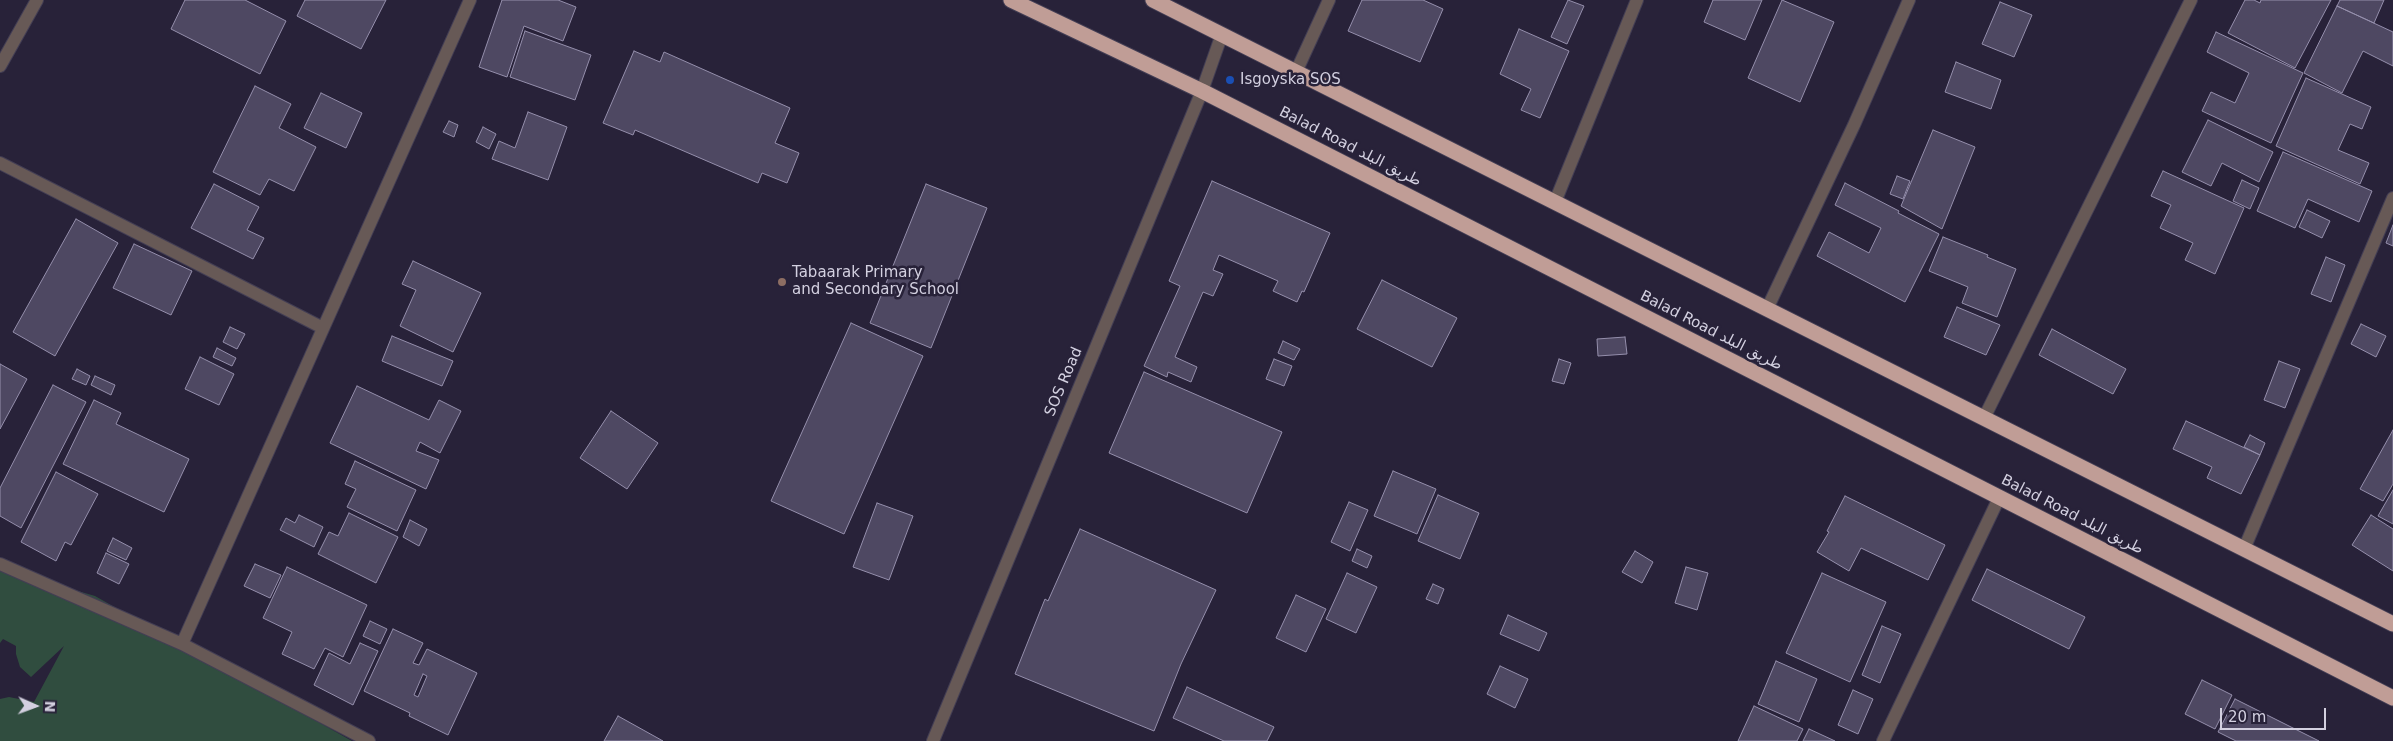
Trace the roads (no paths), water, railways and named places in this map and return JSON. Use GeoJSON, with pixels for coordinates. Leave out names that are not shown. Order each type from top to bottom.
{"type":"FeatureCollection","features":[{"type":"Feature","properties":{"kind":"highway","name":"Balad Road طريق البلد"},"geometry":{"type":"LineString","coordinates":[[1011,0],[1202,91],[2393,698]]}},
{"type":"Feature","properties":{"kind":"highway"},"geometry":{"type":"LineString","coordinates":[[1153,0],[2393,624]]}},
{"type":"Feature","properties":{"kind":"street"},"geometry":{"type":"LineString","coordinates":[[0,66],[37,0]]}},
{"type":"Feature","properties":{"kind":"street"},"geometry":{"type":"LineString","coordinates":[[182,644],[470,0]]}},
{"type":"Feature","properties":{"kind":"street"},"geometry":{"type":"LineString","coordinates":[[1296,72],[1329,0]]}},
{"type":"Feature","properties":{"kind":"street"},"geometry":{"type":"LineString","coordinates":[[1555,202],[1637,0]]}},
{"type":"Feature","properties":{"kind":"street"},"geometry":{"type":"LineString","coordinates":[[1767,308],[1854,125],[1909,0]]}},
{"type":"Feature","properties":{"kind":"street"},"geometry":{"type":"LineString","coordinates":[[1984,418],[2191,0]]}},
{"type":"Feature","properties":{"kind":"street","name":"SOS Road"},"geometry":{"type":"LineString","coordinates":[[933,741],[1202,91],[1222,34]]}},
{"type":"Feature","properties":{"kind":"street"},"geometry":{"type":"LineString","coordinates":[[0,163],[323,328]]}},
{"type":"Feature","properties":{"kind":"street"},"geometry":{"type":"LineString","coordinates":[[2244,549],[2393,198]]}},
{"type":"Feature","properties":{"kind":"street"},"geometry":{"type":"LineString","coordinates":[[1883,741],[1999,498]]}},
{"type":"Feature","properties":{"kind":"street"},"geometry":{"type":"LineString","coordinates":[[0,564],[182,644],[369,741]]}},
{"type":"Feature","properties":{"kind":"place","name":"Isgoyska SOS"},"geometry":{"type":"Point","coordinates":[1230,80]}},
{"type":"Feature","properties":{"kind":"place","name":"Tabaarak Primary and Secondary School"},"geometry":{"type":"Point","coordinates":[782,282]}}]}
